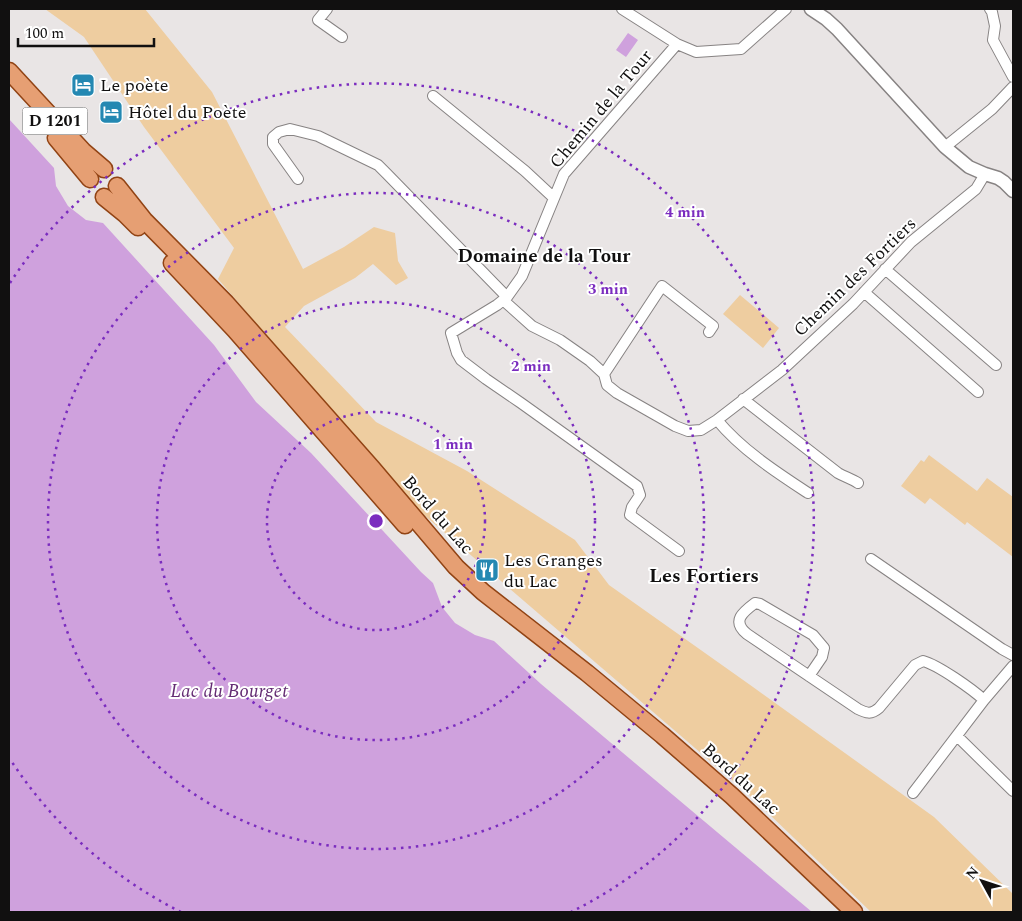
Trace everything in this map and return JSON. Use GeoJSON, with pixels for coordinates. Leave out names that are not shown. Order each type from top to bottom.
{"type":"FeatureCollection","features":[{"type":"Feature","properties":{"kind":"main road","name":"D 1201"},"geometry":{"type":"LineString","coordinates":[[9,71],[83,151],[104,169]]}},
{"type":"Feature","properties":{"kind":"main road","name":"D 1201"},"geometry":{"type":"LineString","coordinates":[[9,88],[74,158],[90,179]]}},
{"type":"Feature","properties":{"kind":"main road"},"geometry":{"type":"LineString","coordinates":[[104,169],[110,170],[113,173],[117,182],[110,192],[96,195],[90,188],[90,179],[95,172],[104,169]]}},
{"type":"Feature","properties":{"kind":"main road","name":"Bord du Lac"},"geometry":{"type":"LineString","coordinates":[[110,192],[125,214],[235,330],[435,551],[450,574],[476,599],[603,699],[725,804],[839,912]]}},
{"type":"Feature","properties":{"kind":"main road","name":"Bord du Lac"},"geometry":{"type":"LineString","coordinates":[[435,551],[483,592],[587,673],[662,735],[732,796],[854,912]]}},
{"type":"Feature","properties":{"kind":"street"},"geometry":{"type":"LineString","coordinates":[[327,9],[318,20],[342,37]]}},
{"type":"Feature","properties":{"kind":"street"},"geometry":{"type":"LineString","coordinates":[[622,9],[677,44],[696,52],[741,49],[786,9]]}},
{"type":"Feature","properties":{"kind":"street"},"geometry":{"type":"LineString","coordinates":[[811,9],[837,29],[945,147],[965,164],[998,178],[1013,191]]}},
{"type":"Feature","properties":{"kind":"street"},"geometry":{"type":"LineString","coordinates":[[990,9],[995,26],[993,40],[1013,77]]}},
{"type":"Feature","properties":{"kind":"street","name":"Chemin de la Tour"},"geometry":{"type":"LineString","coordinates":[[677,44],[564,174],[522,276],[505,299],[451,333],[460,360],[637,486],[640,495],[632,506],[630,514],[679,551]]}},
{"type":"Feature","properties":{"kind":"street"},"geometry":{"type":"LineString","coordinates":[[945,147],[992,109],[1013,87]]}},
{"type":"Feature","properties":{"kind":"street","name":"Chemin de la Tour"},"geometry":{"type":"LineString","coordinates":[[433,96],[554,198]]}},
{"type":"Feature","properties":{"kind":"street","name":"Chemin des Fortiers"},"geometry":{"type":"LineString","coordinates":[[298,179],[273,144],[272,137],[279,132],[290,129],[318,136],[378,165],[532,326],[560,340],[590,361],[604,374],[607,385],[616,393],[656,416],[688,431],[701,430],[717,420],[782,370],[853,304],[912,242],[976,189],[985,174]]}},
{"type":"Feature","properties":{"kind":"street"},"geometry":{"type":"LineString","coordinates":[[885,269],[996,365]]}},
{"type":"Feature","properties":{"kind":"street"},"geometry":{"type":"LineString","coordinates":[[604,374],[662,286],[713,326],[710,332]]}},
{"type":"Feature","properties":{"kind":"street"},"geometry":{"type":"LineString","coordinates":[[864,292],[978,392]]}},
{"type":"Feature","properties":{"kind":"street"},"geometry":{"type":"LineString","coordinates":[[743,399],[838,473],[852,478],[858,483]]}},
{"type":"Feature","properties":{"kind":"street"},"geometry":{"type":"LineString","coordinates":[[717,420],[727,432],[752,454],[808,494]]}},
{"type":"Feature","properties":{"kind":"street"},"geometry":{"type":"LineString","coordinates":[[871,559],[1013,655]]}},
{"type":"Feature","properties":{"kind":"street"},"geometry":{"type":"LineString","coordinates":[[809,676],[822,657],[824,648],[820,642],[812,635],[760,604],[755,603],[744,611],[739,623],[742,630],[809,676],[865,713],[871,713],[879,708],[915,665],[923,661],[935,666],[984,700]]}},
{"type":"Feature","properties":{"kind":"street"},"geometry":{"type":"LineString","coordinates":[[913,793],[984,700],[1013,666]]}},
{"type":"Feature","properties":{"kind":"street"},"geometry":{"type":"LineString","coordinates":[[957,736],[1013,791]]}},
{"type":"Feature","properties":{"kind":"shaded area"},"geometry":{"type":"Polygon","coordinates":[[[45,9],[145,9],[212,92],[303,269],[344,247],[374,227],[395,233],[398,261],[408,278],[396,285],[373,264],[355,278],[304,306],[285,327],[376,422],[467,471],[575,540],[609,585],[934,817],[1013,894],[1013,912],[871,912],[745,791],[416,508],[218,279],[234,248],[144,127],[84,37],[45,9]]]}},
{"type":"Feature","properties":{"kind":"shaded area"},"geometry":{"type":"Polygon","coordinates":[[[740,295],[779,328],[763,348],[723,314],[740,295]]]}},
{"type":"Feature","properties":{"kind":"shaded area"},"geometry":{"type":"Polygon","coordinates":[[[929,455],[977,491],[987,478],[1013,497],[1013,557],[967,522],[965,525],[930,498],[925,504],[901,486],[921,460],[924,462],[929,455]]]}},
{"type":"Feature","properties":{"kind":"water"},"geometry":{"type":"Polygon","coordinates":[[[628,33],[638,40],[626,57],[616,50],[628,33]]]}},
{"type":"Feature","properties":{"kind":"water","name":"Lac du Bourget"},"geometry":{"type":"Polygon","coordinates":[[[9,119],[54,168],[56,186],[68,206],[86,220],[103,223],[214,345],[256,402],[311,453],[433,583],[442,607],[455,623],[475,635],[494,641],[541,684],[812,912],[9,912],[9,119]]]}},
{"type":"Feature","properties":{"kind":"place","name":"Le poète"},"geometry":{"type":"Point","coordinates":[83,85]}},
{"type":"Feature","properties":{"kind":"place","name":"Hôtel du Poète"},"geometry":{"type":"Point","coordinates":[111,112]}},
{"type":"Feature","properties":{"kind":"place","name":"Les Granges du Lac"},"geometry":{"type":"Point","coordinates":[487,570]}},
{"type":"Feature","properties":{"kind":"district","name":"Domaine de la Tour"},"geometry":{"type":"Point","coordinates":[544,256]}},
{"type":"Feature","properties":{"kind":"district","name":"Les Fortiers"},"geometry":{"type":"Point","coordinates":[704,576]}}]}
